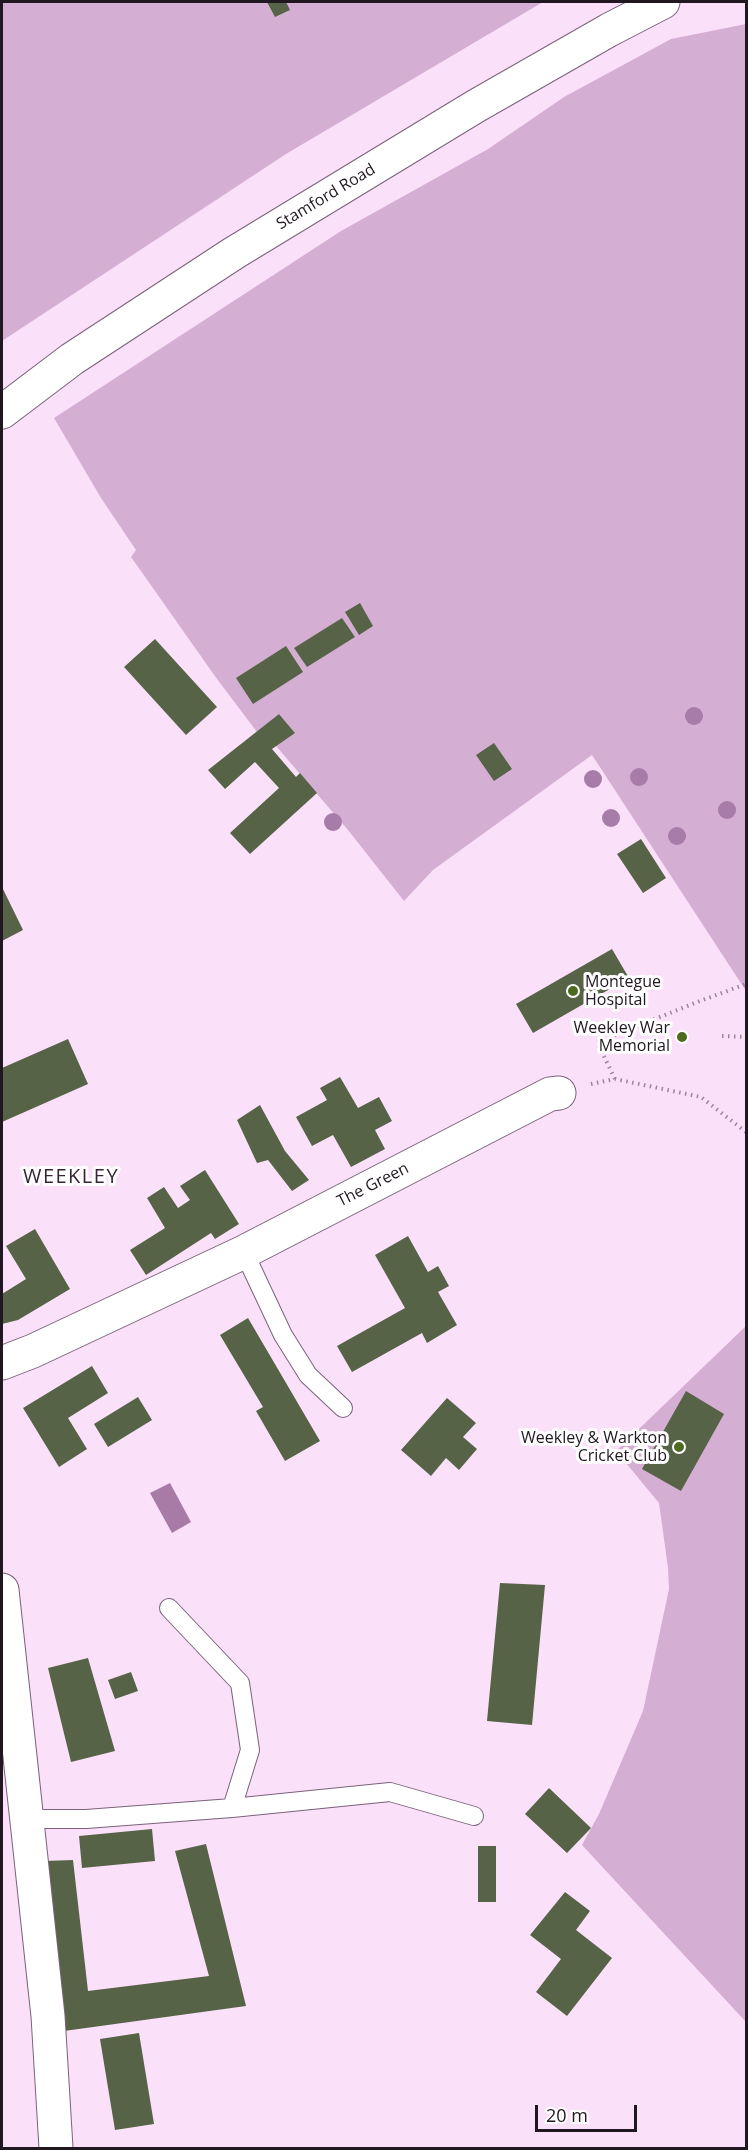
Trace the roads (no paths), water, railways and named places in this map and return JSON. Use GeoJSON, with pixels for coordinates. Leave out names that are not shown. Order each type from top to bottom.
{"type":"FeatureCollection","features":[{"type":"Feature","properties":{"kind":"street","name":"Stamford Road"},"geometry":{"type":"LineString","coordinates":[[2,412],[72,359],[234,254],[476,105],[663,2]]}},
{"type":"Feature","properties":{"kind":"street","name":"The Green"},"geometry":{"type":"LineString","coordinates":[[2,1363],[33,1351],[244,1252],[550,1094],[559,1093]]}},
{"type":"Feature","properties":{"kind":"street"},"geometry":{"type":"LineString","coordinates":[[2,1590],[48,2016],[56,2148]]}},
{"type":"Feature","properties":{"kind":"lane"},"geometry":{"type":"LineString","coordinates":[[244,1252],[283,1335],[308,1375],[343,1408]]}},
{"type":"Feature","properties":{"kind":"lane"},"geometry":{"type":"LineString","coordinates":[[169,1608],[240,1683],[250,1750],[231,1808]]}},
{"type":"Feature","properties":{"kind":"lane"},"geometry":{"type":"LineString","coordinates":[[26,1819],[86,1819],[231,1808],[390,1792],[474,1816]]}},
{"type":"Feature","properties":{"kind":"place","name":"Montegue Hospital"},"geometry":{"type":"Point","coordinates":[573,991]}},
{"type":"Feature","properties":{"kind":"place","name":"Weekley War Memorial"},"geometry":{"type":"Point","coordinates":[682,1037]}},
{"type":"Feature","properties":{"kind":"place","name":"Weekley & Warkton Cricket Club"},"geometry":{"type":"Point","coordinates":[679,1447]}},
{"type":"Feature","properties":{"kind":"district","name":"WEEKLEY"},"geometry":{"type":"Point","coordinates":[71,1177]}}]}
